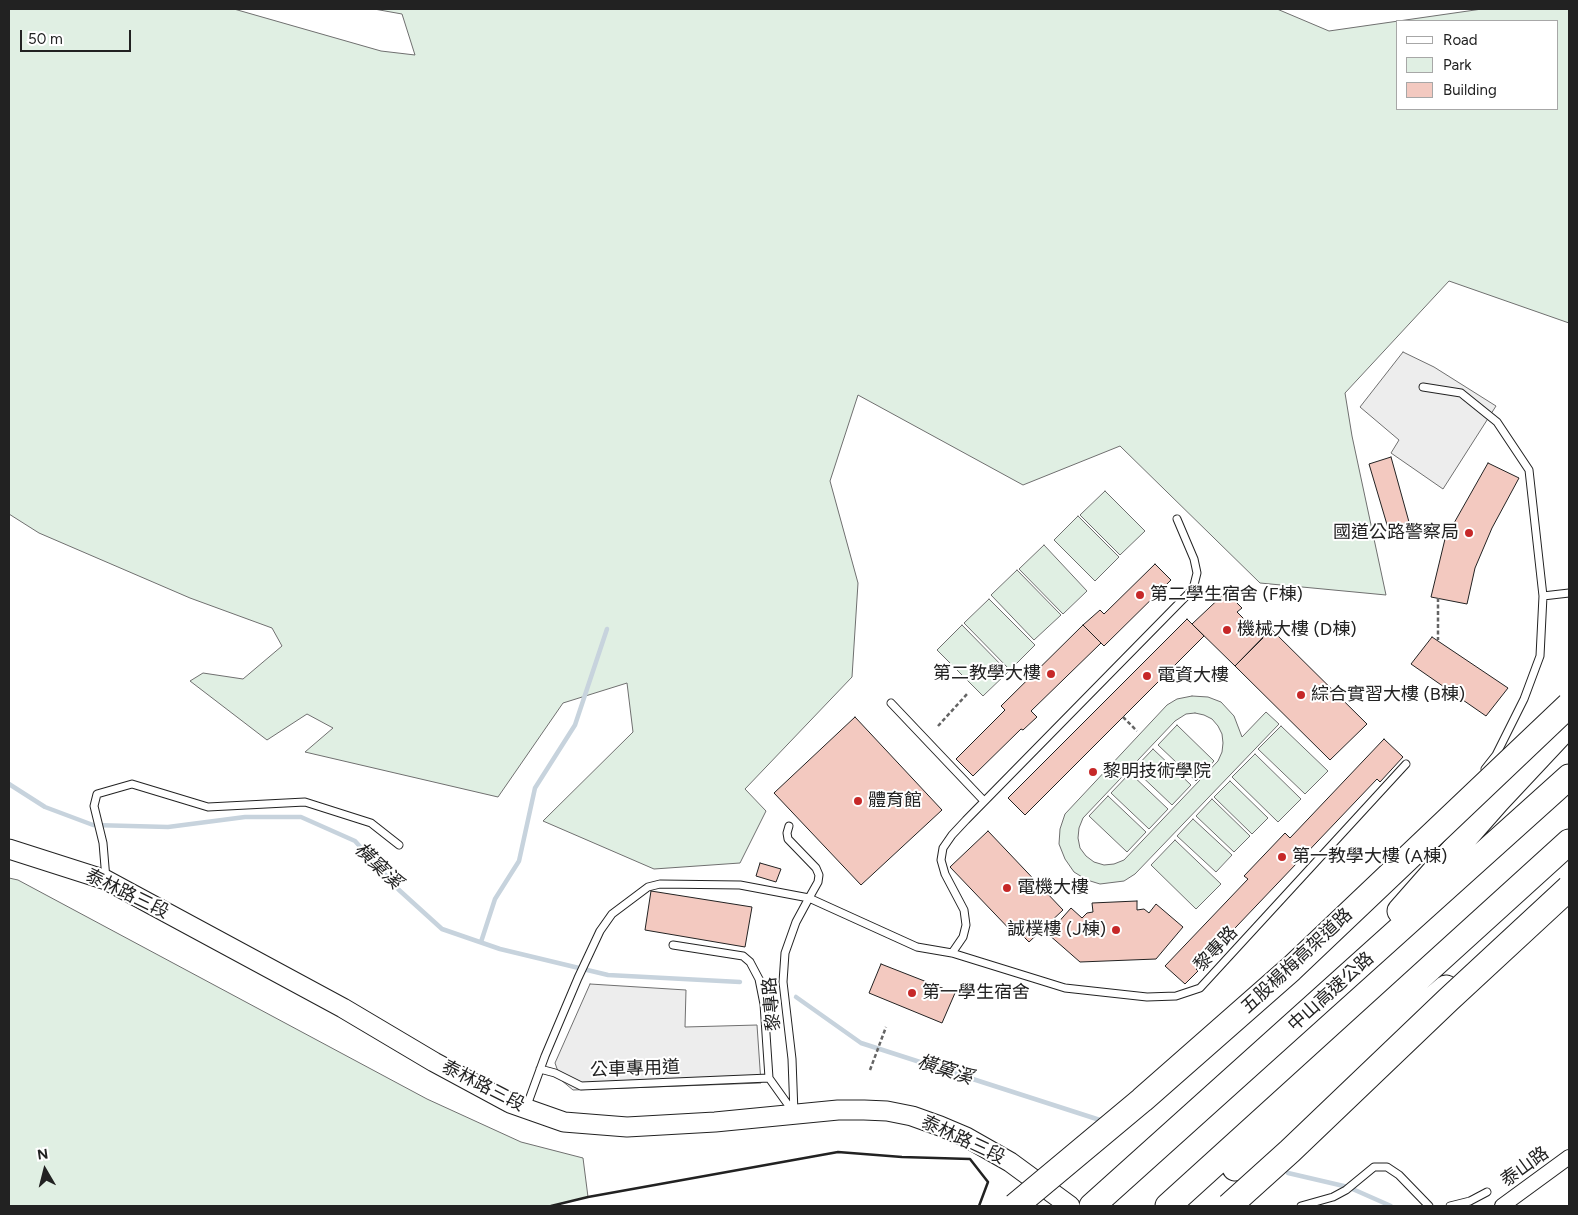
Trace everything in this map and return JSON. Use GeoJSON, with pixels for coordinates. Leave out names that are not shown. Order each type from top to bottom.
{"type":"FeatureCollection","features":[{"type":"Feature","properties":{"kind":"highway","name":"五股楊梅高架道路"},"geometry":{"type":"LineString","coordinates":[[1015,1206],[1134,1107],[1291,969],[1569,705]]}},
{"type":"Feature","properties":{"kind":"highway"},"geometry":{"type":"LineString","coordinates":[[1321,1002],[1497,801],[1569,724]]}},
{"type":"Feature","properties":{"kind":"highway","name":"中山高速公路"},"geometry":{"type":"LineString","coordinates":[[1092,1206],[1569,777]]}},
{"type":"Feature","properties":{"kind":"highway"},"geometry":{"type":"LineString","coordinates":[[1168,1206],[1569,842]]}},
{"type":"Feature","properties":{"kind":"highway"},"geometry":{"type":"LineString","coordinates":[[1192,1206],[1426,1004],[1569,889]]}},
{"type":"Feature","properties":{"kind":"highway"},"geometry":{"type":"LineString","coordinates":[[1229,1206],[1569,889]]}},
{"type":"Feature","properties":{"kind":"highway"},"geometry":{"type":"LineString","coordinates":[[1285,1124],[1450,991],[1569,902]]}},
{"type":"Feature","properties":{"kind":"main road","name":"泰林路三段"},"geometry":{"type":"LineString","coordinates":[[9,849],[106,880],[343,1008],[434,1062],[510,1103],[564,1122],[627,1127],[864,1110],[912,1116],[940,1126],[990,1150],[1010,1162],[1070,1206]]}},
{"type":"Feature","properties":{"kind":"street","name":"泰山路"},"geometry":{"type":"LineString","coordinates":[[1502,1206],[1569,1157]]}},
{"type":"Feature","properties":{"kind":"lane"},"geometry":{"type":"LineString","coordinates":[[1423,386],[1461,393],[1497,422],[1529,470],[1543,596],[1540,656],[1524,699],[1496,755],[1480,775]]}},
{"type":"Feature","properties":{"kind":"lane"},"geometry":{"type":"LineString","coordinates":[[952,953],[963,937],[966,925],[964,910],[945,874],[941,860],[943,848],[952,835],[1193,589],[1197,574],[1194,559],[1177,519]]}},
{"type":"Feature","properties":{"kind":"lane"},"geometry":{"type":"LineString","coordinates":[[1543,596],[1569,593]]}},
{"type":"Feature","properties":{"kind":"lane"},"geometry":{"type":"LineString","coordinates":[[891,702],[984,802]]}},
{"type":"Feature","properties":{"kind":"lane","name":"黎專路"},"geometry":{"type":"LineString","coordinates":[[540,1069],[600,931],[612,914],[648,887],[660,884],[740,885],[809,898],[917,947],[952,953],[1065,988],[1147,997],[1176,996],[1200,988],[1406,764]]}},
{"type":"Feature","properties":{"kind":"lane"},"geometry":{"type":"LineString","coordinates":[[106,880],[103,843],[94,806],[97,794],[132,784],[208,807],[305,802],[371,823],[399,845]]}},
{"type":"Feature","properties":{"kind":"lane"},"geometry":{"type":"LineString","coordinates":[[1038,1182],[1139,1098],[1293,962],[1434,827],[1462,795]]}},
{"type":"Feature","properties":{"kind":"lane","name":"黎專路"},"geometry":{"type":"LineString","coordinates":[[789,826],[788,839],[816,868],[819,875],[818,882],[796,922],[786,953],[783,982],[792,1059],[794,1114]]}},
{"type":"Feature","properties":{"kind":"lane"},"geometry":{"type":"LineString","coordinates":[[673,945],[743,956],[750,962],[759,979],[764,1004],[768,1078],[794,1114]]}},
{"type":"Feature","properties":{"kind":"lane"},"geometry":{"type":"LineString","coordinates":[[526,1109],[540,1069]]}},
{"type":"Feature","properties":{"kind":"lane","name":"公車專用道"},"geometry":{"type":"LineString","coordinates":[[540,1069],[555,1073],[581,1086],[768,1078]]}},
{"type":"Feature","properties":{"kind":"lane"},"geometry":{"type":"LineString","coordinates":[[1301,1206],[1333,1197],[1346,1190],[1374,1167],[1387,1167],[1399,1175],[1429,1206]]}},
{"type":"Feature","properties":{"kind":"lane"},"geometry":{"type":"LineString","coordinates":[[1450,1206],[1470,1201],[1487,1192]]}},
{"type":"Feature","properties":{"kind":"path"},"geometry":{"type":"LineString","coordinates":[[1438,598],[1438,640]]}},
{"type":"Feature","properties":{"kind":"path"},"geometry":{"type":"LineString","coordinates":[[938,726],[968,693]]}},
{"type":"Feature","properties":{"kind":"path"},"geometry":{"type":"LineString","coordinates":[[1123,717],[1137,730]]}},
{"type":"Feature","properties":{"kind":"path"},"geometry":{"type":"LineString","coordinates":[[870,1070],[886,1027]]}},
{"type":"Feature","properties":{"kind":"green space"},"geometry":{"type":"Polygon","coordinates":[[[9,9],[234,9],[381,51],[415,55],[402,14],[374,9],[1277,9],[1329,31],[1396,21],[1396,110],[1558,110],[1558,20],[1406,20],[1482,9],[1569,9],[1569,323],[1449,281],[1345,393],[1352,436],[1386,595],[1260,583],[1120,446],[1023,485],[858,395],[830,481],[858,583],[852,677],[745,789],[766,811],[740,863],[654,869],[543,821],[633,732],[627,683],[563,703],[498,797],[305,752],[333,728],[307,714],[267,740],[190,681],[203,673],[243,679],[282,646],[272,628],[190,598],[39,533],[9,514],[9,9]]]}},
{"type":"Feature","properties":{"kind":"green space"},"geometry":{"type":"Polygon","coordinates":[[[1105,491],[1145,531],[1120,555],[1080,515],[1105,491]]]}},
{"type":"Feature","properties":{"kind":"green space"},"geometry":{"type":"Polygon","coordinates":[[[1078,516],[1119,557],[1095,581],[1054,540],[1078,516]]]}},
{"type":"Feature","properties":{"kind":"green space"},"geometry":{"type":"Polygon","coordinates":[[[1044,545],[1087,591],[1063,614],[1019,569],[1044,545]]]}},
{"type":"Feature","properties":{"kind":"green space"},"geometry":{"type":"Polygon","coordinates":[[[1017,570],[1061,615],[1034,640],[991,595],[1017,570]]]}},
{"type":"Feature","properties":{"kind":"green space"},"geometry":{"type":"Polygon","coordinates":[[[989,599],[1035,645],[1010,670],[964,623],[989,599]]]}},
{"type":"Feature","properties":{"kind":"green space"},"geometry":{"type":"Polygon","coordinates":[[[962,625],[1008,672],[983,696],[937,650],[962,625]]]}},
{"type":"Feature","properties":{"kind":"green space"},"geometry":{"type":"Polygon","coordinates":[[[1192,696],[1208,697],[1221,702],[1234,716],[1242,737],[1266,712],[1279,724],[1135,874],[1124,881],[1100,884],[1087,880],[1074,872],[1065,859],[1059,844],[1060,829],[1065,814],[1167,705],[1177,699],[1192,696]],[[1186,714],[1175,721],[1083,818],[1078,838],[1080,848],[1086,856],[1094,862],[1104,865],[1124,860],[1218,761],[1222,752],[1222,734],[1212,719],[1204,715],[1186,714]]]}},
{"type":"Feature","properties":{"kind":"green space"},"geometry":{"type":"Polygon","coordinates":[[[1177,725],[1214,761],[1196,781],[1158,745],[1177,725]]]}},
{"type":"Feature","properties":{"kind":"green space"},"geometry":{"type":"Polygon","coordinates":[[[1281,726],[1328,771],[1305,794],[1258,749],[1281,726]]]}},
{"type":"Feature","properties":{"kind":"green space"},"geometry":{"type":"Polygon","coordinates":[[[1153,749],[1191,785],[1172,805],[1134,769],[1153,749]]]}},
{"type":"Feature","properties":{"kind":"green space"},"geometry":{"type":"Polygon","coordinates":[[[1255,754],[1301,799],[1278,822],[1232,777],[1255,754]]]}},
{"type":"Feature","properties":{"kind":"green space"},"geometry":{"type":"Polygon","coordinates":[[[1130,773],[1168,809],[1149,829],[1111,793],[1130,773]]]}},
{"type":"Feature","properties":{"kind":"green space"},"geometry":{"type":"Polygon","coordinates":[[[1230,781],[1268,818],[1252,834],[1214,797],[1230,781]]]}},
{"type":"Feature","properties":{"kind":"green space"},"geometry":{"type":"Polygon","coordinates":[[[1108,796],[1146,832],[1127,852],[1089,816],[1108,796]]]}},
{"type":"Feature","properties":{"kind":"green space"},"geometry":{"type":"Polygon","coordinates":[[[1212,799],[1250,836],[1234,852],[1196,816],[1212,799]]]}},
{"type":"Feature","properties":{"kind":"green space"},"geometry":{"type":"Polygon","coordinates":[[[1193,819],[1232,855],[1216,872],[1177,836],[1193,819]]]}},
{"type":"Feature","properties":{"kind":"green space"},"geometry":{"type":"Polygon","coordinates":[[[1175,840],[1221,884],[1196,909],[1151,865],[1175,840]]]}},
{"type":"Feature","properties":{"kind":"green space"},"geometry":{"type":"Polygon","coordinates":[[[9,878],[18,880],[427,1099],[521,1142],[583,1158],[588,1197],[551,1206],[9,1206],[9,878]]]}},
{"type":"Feature","properties":{"kind":"shaded area"},"geometry":{"type":"Polygon","coordinates":[[[1403,352],[1434,367],[1496,406],[1443,489],[1391,453],[1399,440],[1360,407],[1403,352]]]}},
{"type":"Feature","properties":{"kind":"shaded area"},"geometry":{"type":"Polygon","coordinates":[[[590,984],[686,990],[685,1027],[757,1025],[761,1083],[573,1090],[561,1080],[555,1063],[590,984]]]}},
{"type":"Feature","properties":{"kind":"building"},"geometry":{"type":"Polygon","coordinates":[[[1391,457],[1409,522],[1388,528],[1369,464],[1391,457]]]}},
{"type":"Feature","properties":{"kind":"building","name":"國道公路警察局"},"geometry":{"type":"Polygon","coordinates":[[[1488,463],[1519,478],[1492,528],[1475,568],[1467,604],[1431,597],[1445,539],[1488,463]]]}},
{"type":"Feature","properties":{"kind":"building","name":"第二學生宿舍 (F棟)"},"geometry":{"type":"Polygon","coordinates":[[[1155,564],[1171,580],[1104,646],[1083,625],[1100,610],[1104,614],[1155,564]]]}},
{"type":"Feature","properties":{"kind":"building","name":"機械大樓 (D棟)"},"geometry":{"type":"Polygon","coordinates":[[[1226,592],[1242,608],[1237,612],[1263,638],[1235,666],[1192,624],[1226,592]]]}},
{"type":"Feature","properties":{"kind":"building","name":"電資大樓"},"geometry":{"type":"Polygon","coordinates":[[[1187,619],[1204,636],[1025,815],[1008,798],[1187,619]]]}},
{"type":"Feature","properties":{"kind":"building","name":"第二教學大樓"},"geometry":{"type":"Polygon","coordinates":[[[1083,625],[1101,643],[1031,711],[1037,717],[1023,730],[1021,729],[973,776],[956,759],[1005,710],[1001,706],[1083,625]]]}},
{"type":"Feature","properties":{"kind":"building","name":"綜合實習大樓 (B棟)"},"geometry":{"type":"Polygon","coordinates":[[[1271,629],[1367,724],[1330,760],[1235,666],[1271,629]]]}},
{"type":"Feature","properties":{"kind":"building"},"geometry":{"type":"Polygon","coordinates":[[[1432,637],[1508,688],[1486,716],[1411,664],[1432,637]]]}},
{"type":"Feature","properties":{"kind":"building","name":"體育館"},"geometry":{"type":"Polygon","coordinates":[[[855,717],[942,810],[861,885],[774,793],[855,717]]]}},
{"type":"Feature","properties":{"kind":"building","name":"第一教學大樓 (A棟)"},"geometry":{"type":"Polygon","coordinates":[[[1384,739],[1403,757],[1380,782],[1377,779],[1196,969],[1198,971],[1185,984],[1165,966],[1248,879],[1244,876],[1285,833],[1290,838],[1384,739]]]}},
{"type":"Feature","properties":{"kind":"building","name":"電機大樓"},"geometry":{"type":"Polygon","coordinates":[[[988,831],[1063,910],[1029,942],[1020,933],[1016,936],[950,867],[988,831]]]}},
{"type":"Feature","properties":{"kind":"building"},"geometry":{"type":"Polygon","coordinates":[[[760,863],[781,869],[776,882],[756,876],[760,863]]]}},
{"type":"Feature","properties":{"kind":"building"},"geometry":{"type":"Polygon","coordinates":[[[651,891],[752,907],[745,947],[645,930],[651,891]]]}},
{"type":"Feature","properties":{"kind":"building","name":"誠樸樓 (J棟)"},"geometry":{"type":"Polygon","coordinates":[[[1137,901],[1137,910],[1144,909],[1149,913],[1156,904],[1183,927],[1156,959],[1080,962],[1048,934],[1071,908],[1082,918],[1087,913],[1093,912],[1092,903],[1137,901]]]}},
{"type":"Feature","properties":{"kind":"building","name":"第一學生宿舍"},"geometry":{"type":"Polygon","coordinates":[[[881,964],[955,993],[942,1023],[869,993],[881,964]]]}},
{"type":"Feature","properties":{"kind":"waterway"},"geometry":{"type":"LineString","coordinates":[[481,942],[495,899],[519,861],[535,788],[575,725],[607,629]]}},
{"type":"Feature","properties":{"kind":"waterway","name":"橫窠溪"},"geometry":{"type":"LineString","coordinates":[[9,784],[45,807],[93,825],[168,827],[245,817],[301,817],[355,841],[399,890],[442,929],[500,949],[608,975],[740,982]]}},
{"type":"Feature","properties":{"kind":"waterway","name":"橫窠溪"},"geometry":{"type":"LineString","coordinates":[[796,997],[861,1043],[1103,1121]]}},
{"type":"Feature","properties":{"kind":"waterway","name":"橫窠溪"},"geometry":{"type":"LineString","coordinates":[[1288,1173],[1348,1187],[1391,1206]]}},
{"type":"Feature","properties":{"kind":"wall"},"geometry":{"type":"LineString","coordinates":[[551,1206],[588,1197],[838,1152],[902,1157],[970,1159],[988,1182],[979,1206]]}},
{"type":"Feature","properties":{"kind":"place","name":"國道公路警察局"},"geometry":{"type":"Point","coordinates":[1469,533]}},
{"type":"Feature","properties":{"kind":"place","name":"第二學生宿舍 (F棟)"},"geometry":{"type":"Point","coordinates":[1140,595]}},
{"type":"Feature","properties":{"kind":"place","name":"機械大樓 (D棟)"},"geometry":{"type":"Point","coordinates":[1227,630]}},
{"type":"Feature","properties":{"kind":"place","name":"第二教學大樓"},"geometry":{"type":"Point","coordinates":[1051,674]}},
{"type":"Feature","properties":{"kind":"place","name":"電資大樓"},"geometry":{"type":"Point","coordinates":[1147,676]}},
{"type":"Feature","properties":{"kind":"place","name":"綜合實習大樓 (B棟)"},"geometry":{"type":"Point","coordinates":[1301,695]}},
{"type":"Feature","properties":{"kind":"place","name":"黎明技術學院"},"geometry":{"type":"Point","coordinates":[1093,772]}},
{"type":"Feature","properties":{"kind":"place","name":"體育館"},"geometry":{"type":"Point","coordinates":[858,801]}},
{"type":"Feature","properties":{"kind":"place","name":"第一教學大樓 (A棟)"},"geometry":{"type":"Point","coordinates":[1282,857]}},
{"type":"Feature","properties":{"kind":"place","name":"電機大樓"},"geometry":{"type":"Point","coordinates":[1007,888]}},
{"type":"Feature","properties":{"kind":"place","name":"誠樸樓 (J棟)"},"geometry":{"type":"Point","coordinates":[1116,930]}},
{"type":"Feature","properties":{"kind":"place","name":"第一學生宿舍"},"geometry":{"type":"Point","coordinates":[912,993]}}]}
